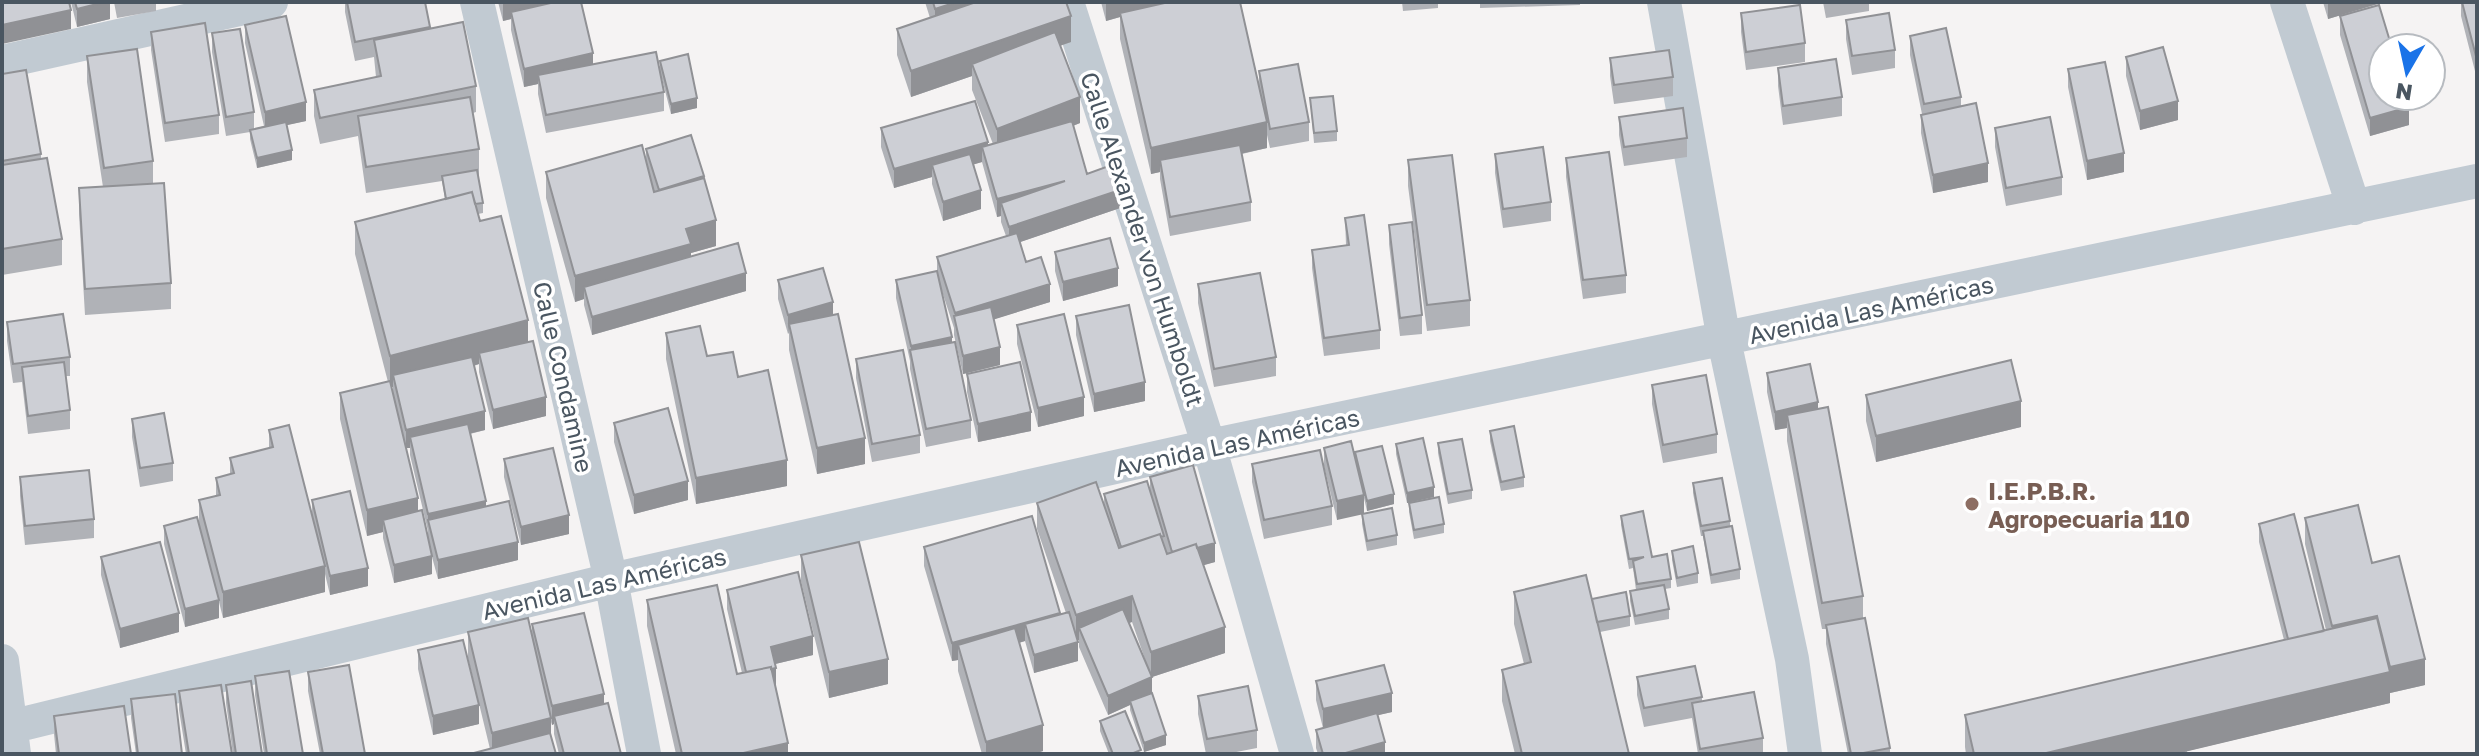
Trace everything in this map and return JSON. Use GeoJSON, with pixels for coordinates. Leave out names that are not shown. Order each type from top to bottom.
{"type":"FeatureCollection","features":[{"type":"Feature","properties":{"kind":"street"},"geometry":{"type":"LineString","coordinates":[[2,62],[271,2]]}},
{"type":"Feature","properties":{"kind":"street","name":"Calle Condamine"},"geometry":{"type":"LineString","coordinates":[[477,2],[611,580],[644,754]]}},
{"type":"Feature","properties":{"kind":"street","name":"Calle Alexander von Humboldt"},"geometry":{"type":"LineString","coordinates":[[1067,2],[1209,446],[1297,754]]}},
{"type":"Feature","properties":{"kind":"street"},"geometry":{"type":"LineString","coordinates":[[1664,2],[1724,340],[1792,659],[1805,754]]}},
{"type":"Feature","properties":{"kind":"street"},"geometry":{"type":"LineString","coordinates":[[2287,2],[2354,208]]}},
{"type":"Feature","properties":{"kind":"street","name":"Avenida Las Américas"},"geometry":{"type":"LineString","coordinates":[[8,737],[611,580],[1209,446],[2477,181]]}},
{"type":"Feature","properties":{"kind":"street"},"geometry":{"type":"LineString","coordinates":[[2,661],[8,737]]}},
{"type":"Feature","properties":{"kind":"building"},"geometry":{"type":"Polygon","coordinates":[[[2,2],[69,2],[71,10],[2,25],[2,2]]]}},
{"type":"Feature","properties":{"kind":"building"},"geometry":{"type":"Polygon","coordinates":[[[75,2],[105,2],[77,9],[75,2]]]}},
{"type":"Feature","properties":{"kind":"building"},"geometry":{"type":"Polygon","coordinates":[[[347,2],[425,2],[430,27],[355,42],[347,2]]]}},
{"type":"Feature","properties":{"kind":"building"},"geometry":{"type":"Polygon","coordinates":[[[555,2],[581,2],[593,53],[524,69],[511,12],[555,2]]]}},
{"type":"Feature","properties":{"kind":"building"},"geometry":{"type":"Polygon","coordinates":[[[933,2],[957,2],[935,9],[933,2]]]}},
{"type":"Feature","properties":{"kind":"building"},"geometry":{"type":"Polygon","coordinates":[[[976,2],[1066,2],[1071,16],[911,71],[897,29],[976,2]]]}},
{"type":"Feature","properties":{"kind":"building"},"geometry":{"type":"Polygon","coordinates":[[[1169,2],[1240,2],[1267,122],[1151,148],[1120,13],[1169,2]]]}},
{"type":"Feature","properties":{"kind":"building"},"geometry":{"type":"Polygon","coordinates":[[[2462,2],[2477,2],[2477,60],[2462,2]]]}},
{"type":"Feature","properties":{"kind":"building"},"geometry":{"type":"Polygon","coordinates":[[[1800,5],[1805,43],[1746,52],[1741,13],[1800,5]]]}},
{"type":"Feature","properties":{"kind":"building"},"geometry":{"type":"Polygon","coordinates":[[[2379,5],[2387,32],[2367,32],[2367,108],[2340,16],[2379,5]]]}},
{"type":"Feature","properties":{"kind":"building"},"geometry":{"type":"Polygon","coordinates":[[[1889,13],[1895,50],[1852,56],[1846,20],[1889,13]]]}},
{"type":"Feature","properties":{"kind":"building"},"geometry":{"type":"Polygon","coordinates":[[[286,16],[306,102],[265,112],[245,25],[286,16]]]}},
{"type":"Feature","properties":{"kind":"building"},"geometry":{"type":"Polygon","coordinates":[[[463,22],[476,86],[320,118],[314,90],[381,76],[374,40],[463,22]]]}},
{"type":"Feature","properties":{"kind":"building"},"geometry":{"type":"Polygon","coordinates":[[[205,23],[219,115],[165,123],[151,32],[205,23]]]}},
{"type":"Feature","properties":{"kind":"building"},"geometry":{"type":"Polygon","coordinates":[[[1946,28],[1961,97],[1924,104],[1910,36],[1946,28]]]}},
{"type":"Feature","properties":{"kind":"building"},"geometry":{"type":"Polygon","coordinates":[[[240,29],[254,112],[226,117],[212,33],[240,29]]]}},
{"type":"Feature","properties":{"kind":"building"},"geometry":{"type":"Polygon","coordinates":[[[1055,32],[1080,97],[997,129],[972,64],[1055,32]]]}},
{"type":"Feature","properties":{"kind":"building"},"geometry":{"type":"Polygon","coordinates":[[[2163,47],[2178,101],[2140,111],[2126,57],[2163,47]]]}},
{"type":"Feature","properties":{"kind":"building"},"geometry":{"type":"Polygon","coordinates":[[[137,49],[153,161],[104,168],[87,56],[137,49]]]}},
{"type":"Feature","properties":{"kind":"building"},"geometry":{"type":"Polygon","coordinates":[[[1669,50],[1673,77],[1614,85],[1610,58],[1669,50]]]}},
{"type":"Feature","properties":{"kind":"building"},"geometry":{"type":"Polygon","coordinates":[[[656,52],[664,92],[546,115],[538,75],[656,52]]]}},
{"type":"Feature","properties":{"kind":"building"},"geometry":{"type":"Polygon","coordinates":[[[688,54],[697,98],[671,104],[660,61],[688,54]]]}},
{"type":"Feature","properties":{"kind":"building"},"geometry":{"type":"Polygon","coordinates":[[[1836,59],[1842,97],[1783,106],[1778,68],[1836,59]]]}},
{"type":"Feature","properties":{"kind":"building"},"geometry":{"type":"Polygon","coordinates":[[[2105,62],[2124,153],[2087,161],[2068,69],[2105,62]]]}},
{"type":"Feature","properties":{"kind":"building"},"geometry":{"type":"Polygon","coordinates":[[[1298,64],[1309,122],[1270,129],[1259,71],[1298,64]]]}},
{"type":"Feature","properties":{"kind":"building"},"geometry":{"type":"Polygon","coordinates":[[[26,70],[41,154],[2,161],[2,74],[26,70]]]}},
{"type":"Feature","properties":{"kind":"building"},"geometry":{"type":"Polygon","coordinates":[[[1333,96],[1337,131],[1314,133],[1310,98],[1333,96]]]}},
{"type":"Feature","properties":{"kind":"building"},"geometry":{"type":"Polygon","coordinates":[[[470,97],[479,149],[366,167],[358,116],[470,97]]]}},
{"type":"Feature","properties":{"kind":"building"},"geometry":{"type":"Polygon","coordinates":[[[975,101],[988,142],[894,169],[881,128],[975,101]]]}},
{"type":"Feature","properties":{"kind":"building"},"geometry":{"type":"Polygon","coordinates":[[[1976,103],[1988,163],[1933,175],[1921,115],[1976,103]]]}},
{"type":"Feature","properties":{"kind":"building"},"geometry":{"type":"Polygon","coordinates":[[[1683,108],[1687,138],[1624,147],[1619,117],[1683,108]]]}},
{"type":"Feature","properties":{"kind":"building"},"geometry":{"type":"Polygon","coordinates":[[[2368,112],[2391,112],[2370,118],[2368,112]]]}},
{"type":"Feature","properties":{"kind":"building"},"geometry":{"type":"Polygon","coordinates":[[[2050,117],[2062,177],[2006,188],[1995,128],[2050,117]]]}},
{"type":"Feature","properties":{"kind":"building"},"geometry":{"type":"Polygon","coordinates":[[[1072,121],[1087,174],[1117,163],[1126,188],[1009,227],[1001,203],[1065,181],[997,199],[982,147],[1072,121]]]}},
{"type":"Feature","properties":{"kind":"building"},"geometry":{"type":"Polygon","coordinates":[[[286,122],[292,150],[257,158],[250,130],[286,122]]]}},
{"type":"Feature","properties":{"kind":"building"},"geometry":{"type":"Polygon","coordinates":[[[691,135],[704,176],[659,190],[646,149],[691,135]]]}},
{"type":"Feature","properties":{"kind":"building"},"geometry":{"type":"Polygon","coordinates":[[[642,145],[654,192],[704,178],[716,220],[686,229],[691,244],[575,276],[546,172],[642,145]]]}},
{"type":"Feature","properties":{"kind":"building"},"geometry":{"type":"Polygon","coordinates":[[[1240,145],[1251,202],[1170,217],[1160,160],[1240,145]]]}},
{"type":"Feature","properties":{"kind":"building"},"geometry":{"type":"Polygon","coordinates":[[[1543,147],[1551,202],[1503,209],[1495,154],[1543,147]]]}},
{"type":"Feature","properties":{"kind":"building"},"geometry":{"type":"Polygon","coordinates":[[[1609,152],[1626,275],[1583,280],[1566,158],[1609,152]]]}},
{"type":"Feature","properties":{"kind":"building"},"geometry":{"type":"Polygon","coordinates":[[[970,154],[981,190],[943,202],[932,165],[970,154]]]}},
{"type":"Feature","properties":{"kind":"building"},"geometry":{"type":"Polygon","coordinates":[[[1452,155],[1470,300],[1427,305],[1408,160],[1452,155]]]}},
{"type":"Feature","properties":{"kind":"building"},"geometry":{"type":"Polygon","coordinates":[[[47,158],[62,239],[2,249],[2,165],[47,158]]]}},
{"type":"Feature","properties":{"kind":"building"},"geometry":{"type":"Polygon","coordinates":[[[477,170],[483,203],[475,204],[472,192],[446,199],[442,176],[477,170]]]}},
{"type":"Feature","properties":{"kind":"building"},"geometry":{"type":"Polygon","coordinates":[[[164,183],[171,283],[85,289],[79,188],[164,183]]]}},
{"type":"Feature","properties":{"kind":"building"},"geometry":{"type":"Polygon","coordinates":[[[472,192],[480,221],[501,216],[528,320],[390,356],[355,222],[472,192]]]}},
{"type":"Feature","properties":{"kind":"building"},"geometry":{"type":"Polygon","coordinates":[[[1364,215],[1380,330],[1324,338],[1312,250],[1349,245],[1345,218],[1364,215]]]}},
{"type":"Feature","properties":{"kind":"building"},"geometry":{"type":"Polygon","coordinates":[[[1412,222],[1422,315],[1400,318],[1389,225],[1412,222]]]}},
{"type":"Feature","properties":{"kind":"building"},"geometry":{"type":"Polygon","coordinates":[[[1017,233],[1026,262],[1041,257],[1050,284],[955,313],[937,257],[1017,233]]]}},
{"type":"Feature","properties":{"kind":"building"},"geometry":{"type":"Polygon","coordinates":[[[1110,238],[1118,268],[1063,282],[1055,252],[1110,238]]]}},
{"type":"Feature","properties":{"kind":"building"},"geometry":{"type":"Polygon","coordinates":[[[738,243],[746,273],[592,317],[584,287],[738,243]]]}},
{"type":"Feature","properties":{"kind":"building"},"geometry":{"type":"Polygon","coordinates":[[[823,268],[833,302],[788,315],[778,280],[823,268]]]}},
{"type":"Feature","properties":{"kind":"building"},"geometry":{"type":"Polygon","coordinates":[[[937,271],[952,337],[911,346],[896,280],[937,271]]]}},
{"type":"Feature","properties":{"kind":"building"},"geometry":{"type":"Polygon","coordinates":[[[1260,273],[1276,357],[1214,369],[1198,284],[1260,273]]]}},
{"type":"Feature","properties":{"kind":"building"},"geometry":{"type":"Polygon","coordinates":[[[1129,305],[1145,382],[1094,394],[1076,316],[1129,305]]]}},
{"type":"Feature","properties":{"kind":"building"},"geometry":{"type":"Polygon","coordinates":[[[991,307],[1000,347],[963,356],[954,316],[991,307]]]}},
{"type":"Feature","properties":{"kind":"building"},"geometry":{"type":"Polygon","coordinates":[[[63,314],[70,357],[13,364],[7,322],[63,314]]]}},
{"type":"Feature","properties":{"kind":"building"},"geometry":{"type":"Polygon","coordinates":[[[838,314],[865,438],[817,448],[789,324],[838,314]]]}},
{"type":"Feature","properties":{"kind":"building"},"geometry":{"type":"Polygon","coordinates":[[[1064,314],[1084,397],[1038,408],[1017,325],[1064,314]]]}},
{"type":"Feature","properties":{"kind":"building"},"geometry":{"type":"Polygon","coordinates":[[[700,326],[707,356],[733,352],[738,377],[768,370],[787,460],[696,478],[666,333],[700,326]]]}},
{"type":"Feature","properties":{"kind":"building"},"geometry":{"type":"Polygon","coordinates":[[[533,341],[546,397],[493,410],[479,353],[533,341]]]}},
{"type":"Feature","properties":{"kind":"building"},"geometry":{"type":"Polygon","coordinates":[[[955,342],[971,420],[926,429],[910,350],[955,342]]]}},
{"type":"Feature","properties":{"kind":"building"},"geometry":{"type":"Polygon","coordinates":[[[903,350],[920,435],[872,444],[856,359],[903,350]]]}},
{"type":"Feature","properties":{"kind":"building"},"geometry":{"type":"Polygon","coordinates":[[[472,357],[485,411],[406,430],[393,375],[472,357]]]}},
{"type":"Feature","properties":{"kind":"building"},"geometry":{"type":"Polygon","coordinates":[[[2011,360],[2021,401],[1876,436],[1866,395],[2011,360]]]}},
{"type":"Feature","properties":{"kind":"building"},"geometry":{"type":"Polygon","coordinates":[[[64,362],[70,410],[28,416],[22,367],[64,362]]]}},
{"type":"Feature","properties":{"kind":"building"},"geometry":{"type":"Polygon","coordinates":[[[1020,362],[1031,412],[978,424],[967,374],[1020,362]]]}},
{"type":"Feature","properties":{"kind":"building"},"geometry":{"type":"Polygon","coordinates":[[[1810,364],[1818,402],[1775,412],[1767,373],[1810,364]]]}},
{"type":"Feature","properties":{"kind":"building"},"geometry":{"type":"Polygon","coordinates":[[[1706,375],[1717,434],[1663,445],[1652,385],[1706,375]]]}},
{"type":"Feature","properties":{"kind":"building"},"geometry":{"type":"Polygon","coordinates":[[[390,381],[418,498],[367,510],[340,393],[390,381]]]}},
{"type":"Feature","properties":{"kind":"building"},"geometry":{"type":"Polygon","coordinates":[[[1828,407],[1863,596],[1822,603],[1787,415],[1828,407]]]}},
{"type":"Feature","properties":{"kind":"building"},"geometry":{"type":"Polygon","coordinates":[[[668,408],[688,481],[634,495],[614,423],[668,408]]]}},
{"type":"Feature","properties":{"kind":"building"},"geometry":{"type":"Polygon","coordinates":[[[164,413],[173,463],[140,468],[132,419],[164,413]]]}},
{"type":"Feature","properties":{"kind":"building"},"geometry":{"type":"Polygon","coordinates":[[[468,424],[486,501],[428,514],[410,437],[468,424]]]}},
{"type":"Feature","properties":{"kind":"building"},"geometry":{"type":"Polygon","coordinates":[[[289,425],[325,566],[223,592],[199,500],[220,495],[216,478],[234,473],[230,458],[273,447],[269,430],[289,425]]]}},
{"type":"Feature","properties":{"kind":"building"},"geometry":{"type":"Polygon","coordinates":[[[1514,426],[1524,477],[1501,482],[1490,431],[1514,426]]]}},
{"type":"Feature","properties":{"kind":"building"},"geometry":{"type":"Polygon","coordinates":[[[1423,438],[1434,487],[1407,493],[1396,444],[1423,438]]]}},
{"type":"Feature","properties":{"kind":"building"},"geometry":{"type":"Polygon","coordinates":[[[1462,439],[1472,490],[1448,494],[1438,443],[1462,439]]]}},
{"type":"Feature","properties":{"kind":"building"},"geometry":{"type":"Polygon","coordinates":[[[1351,441],[1364,495],[1337,501],[1324,448],[1351,441]]]}},
{"type":"Feature","properties":{"kind":"building"},"geometry":{"type":"Polygon","coordinates":[[[1382,446],[1394,494],[1367,501],[1355,452],[1382,446]]]}},
{"type":"Feature","properties":{"kind":"building"},"geometry":{"type":"Polygon","coordinates":[[[553,448],[569,515],[521,527],[504,459],[553,448]]]}},
{"type":"Feature","properties":{"kind":"building"},"geometry":{"type":"Polygon","coordinates":[[[1320,450],[1332,506],[1264,520],[1252,464],[1320,450]]]}},
{"type":"Feature","properties":{"kind":"building"},"geometry":{"type":"Polygon","coordinates":[[[1193,465],[1215,543],[1197,548],[1196,544],[1172,552],[1150,477],[1193,465]]]}},
{"type":"Feature","properties":{"kind":"building"},"geometry":{"type":"Polygon","coordinates":[[[89,470],[94,519],[25,526],[20,477],[89,470]]]}},
{"type":"Feature","properties":{"kind":"building"},"geometry":{"type":"Polygon","coordinates":[[[1722,478],[1730,521],[1701,526],[1693,483],[1722,478]]]}},
{"type":"Feature","properties":{"kind":"building"},"geometry":{"type":"Polygon","coordinates":[[[1147,481],[1164,536],[1160,534],[1121,547],[1104,494],[1147,481]]]}},
{"type":"Feature","properties":{"kind":"building"},"geometry":{"type":"Polygon","coordinates":[[[1096,482],[1119,548],[1160,534],[1167,554],[1196,544],[1225,627],[1151,652],[1132,596],[1076,615],[1037,503],[1096,482]]]}},
{"type":"Feature","properties":{"kind":"building"},"geometry":{"type":"Polygon","coordinates":[[[350,491],[368,568],[330,576],[312,500],[350,491]]]}},
{"type":"Feature","properties":{"kind":"building"},"geometry":{"type":"Polygon","coordinates":[[[1439,497],[1444,524],[1414,530],[1409,503],[1439,497]]]}},
{"type":"Feature","properties":{"kind":"building"},"geometry":{"type":"Polygon","coordinates":[[[509,501],[518,542],[438,560],[428,520],[509,501]]]}},
{"type":"Feature","properties":{"kind":"building"},"geometry":{"type":"Polygon","coordinates":[[[2358,505],[2372,563],[2399,556],[2425,659],[2390,667],[2377,616],[2332,626],[2305,518],[2358,505]]]}},
{"type":"Feature","properties":{"kind":"building"},"geometry":{"type":"Polygon","coordinates":[[[1392,508],[1397,535],[1367,541],[1362,514],[1392,508]]]}},
{"type":"Feature","properties":{"kind":"building"},"geometry":{"type":"Polygon","coordinates":[[[422,510],[432,556],[394,565],[383,520],[422,510]]]}},
{"type":"Feature","properties":{"kind":"building"},"geometry":{"type":"Polygon","coordinates":[[[1643,511],[1652,557],[1667,554],[1671,579],[1637,584],[1633,561],[1644,557],[1629,559],[1621,516],[1643,511]]]}},
{"type":"Feature","properties":{"kind":"building"},"geometry":{"type":"Polygon","coordinates":[[[2294,514],[2324,631],[2288,639],[2259,524],[2294,514]]]}},
{"type":"Feature","properties":{"kind":"building"},"geometry":{"type":"Polygon","coordinates":[[[1032,516],[1060,613],[952,643],[924,547],[1032,516]]]}},
{"type":"Feature","properties":{"kind":"building"},"geometry":{"type":"Polygon","coordinates":[[[197,517],[219,600],[185,609],[164,526],[197,517]]]}},
{"type":"Feature","properties":{"kind":"building"},"geometry":{"type":"Polygon","coordinates":[[[1732,526],[1740,569],[1711,575],[1703,531],[1732,526]]]}},
{"type":"Feature","properties":{"kind":"building"},"geometry":{"type":"Polygon","coordinates":[[[160,542],[179,613],[120,629],[101,557],[160,542]]]}},
{"type":"Feature","properties":{"kind":"building"},"geometry":{"type":"Polygon","coordinates":[[[859,542],[888,659],[829,672],[801,555],[859,542]]]}},
{"type":"Feature","properties":{"kind":"building"},"geometry":{"type":"Polygon","coordinates":[[[1693,546],[1698,573],[1677,578],[1672,551],[1693,546]]]}},
{"type":"Feature","properties":{"kind":"building"},"geometry":{"type":"Polygon","coordinates":[[[798,572],[813,636],[771,647],[776,668],[746,672],[727,590],[798,572]]]}},
{"type":"Feature","properties":{"kind":"building"},"geometry":{"type":"Polygon","coordinates":[[[1586,575],[1629,754],[1522,754],[1502,670],[1531,662],[1514,592],[1586,575]]]}},
{"type":"Feature","properties":{"kind":"building"},"geometry":{"type":"Polygon","coordinates":[[[717,585],[737,674],[771,667],[788,743],[739,754],[682,754],[647,600],[717,585]]]}},
{"type":"Feature","properties":{"kind":"building"},"geometry":{"type":"Polygon","coordinates":[[[1664,585],[1669,609],[1635,616],[1630,591],[1664,585]]]}},
{"type":"Feature","properties":{"kind":"building"},"geometry":{"type":"Polygon","coordinates":[[[1626,592],[1630,616],[1597,622],[1592,599],[1626,592]]]}},
{"type":"Feature","properties":{"kind":"building"},"geometry":{"type":"Polygon","coordinates":[[[1123,609],[1152,677],[1108,696],[1079,628],[1123,609]]]}},
{"type":"Feature","properties":{"kind":"building"},"geometry":{"type":"Polygon","coordinates":[[[1069,612],[1078,642],[1034,655],[1025,624],[1069,612]]]}},
{"type":"Feature","properties":{"kind":"building"},"geometry":{"type":"Polygon","coordinates":[[[584,613],[604,694],[552,706],[532,624],[584,613]]]}},
{"type":"Feature","properties":{"kind":"building"},"geometry":{"type":"Polygon","coordinates":[[[528,618],[551,718],[492,733],[468,632],[528,618]]]}},
{"type":"Feature","properties":{"kind":"building"},"geometry":{"type":"Polygon","coordinates":[[[1865,618],[1890,748],[1851,754],[1826,625],[1865,618]]]}},
{"type":"Feature","properties":{"kind":"building"},"geometry":{"type":"Polygon","coordinates":[[[2377,618],[2390,672],[2042,754],[1974,754],[1965,715],[2377,618]]]}},
{"type":"Feature","properties":{"kind":"building"},"geometry":{"type":"Polygon","coordinates":[[[1015,628],[1043,725],[986,742],[958,645],[1015,628]]]}},
{"type":"Feature","properties":{"kind":"building"},"geometry":{"type":"Polygon","coordinates":[[[463,640],[479,705],[433,716],[418,650],[463,640]]]}},
{"type":"Feature","properties":{"kind":"building"},"geometry":{"type":"Polygon","coordinates":[[[349,665],[365,754],[323,754],[308,672],[349,665]]]}},
{"type":"Feature","properties":{"kind":"building"},"geometry":{"type":"Polygon","coordinates":[[[1384,665],[1392,693],[1323,709],[1316,681],[1384,665]]]}},
{"type":"Feature","properties":{"kind":"building"},"geometry":{"type":"Polygon","coordinates":[[[1695,666],[1702,697],[1644,708],[1637,677],[1695,666]]]}},
{"type":"Feature","properties":{"kind":"building"},"geometry":{"type":"Polygon","coordinates":[[[289,671],[303,754],[267,754],[255,676],[289,671]]]}},
{"type":"Feature","properties":{"kind":"building"},"geometry":{"type":"Polygon","coordinates":[[[251,681],[262,754],[236,754],[226,685],[251,681]]]}},
{"type":"Feature","properties":{"kind":"building"},"geometry":{"type":"Polygon","coordinates":[[[221,685],[232,754],[189,754],[179,691],[221,685]]]}},
{"type":"Feature","properties":{"kind":"building"},"geometry":{"type":"Polygon","coordinates":[[[1248,686],[1257,730],[1207,739],[1198,696],[1248,686]]]}},
{"type":"Feature","properties":{"kind":"building"},"geometry":{"type":"Polygon","coordinates":[[[1754,692],[1763,738],[1700,749],[1692,703],[1754,692]]]}},
{"type":"Feature","properties":{"kind":"building"},"geometry":{"type":"Polygon","coordinates":[[[1152,693],[1166,735],[1144,743],[1130,701],[1152,693]]]}},
{"type":"Feature","properties":{"kind":"building"},"geometry":{"type":"Polygon","coordinates":[[[175,694],[182,754],[138,754],[131,699],[175,694]]]}},
{"type":"Feature","properties":{"kind":"building"},"geometry":{"type":"Polygon","coordinates":[[[608,703],[621,754],[564,754],[554,716],[608,703]]]}},
{"type":"Feature","properties":{"kind":"building"},"geometry":{"type":"Polygon","coordinates":[[[124,706],[131,754],[59,754],[54,716],[124,706]]]}},
{"type":"Feature","properties":{"kind":"building"},"geometry":{"type":"Polygon","coordinates":[[[1125,711],[1141,750],[1131,754],[1113,754],[1100,721],[1125,711]]]}},
{"type":"Feature","properties":{"kind":"building"},"geometry":{"type":"Polygon","coordinates":[[[1377,713],[1385,742],[1342,754],[1323,754],[1316,730],[1377,713]]]}},
{"type":"Feature","properties":{"kind":"building"},"geometry":{"type":"Polygon","coordinates":[[[550,733],[556,754],[470,754],[550,733]]]}},
{"type":"Feature","properties":{"kind":"place","name":"I.E.P.B.R. Agropecuaria 110"},"geometry":{"type":"Point","coordinates":[1972,504]}}]}
